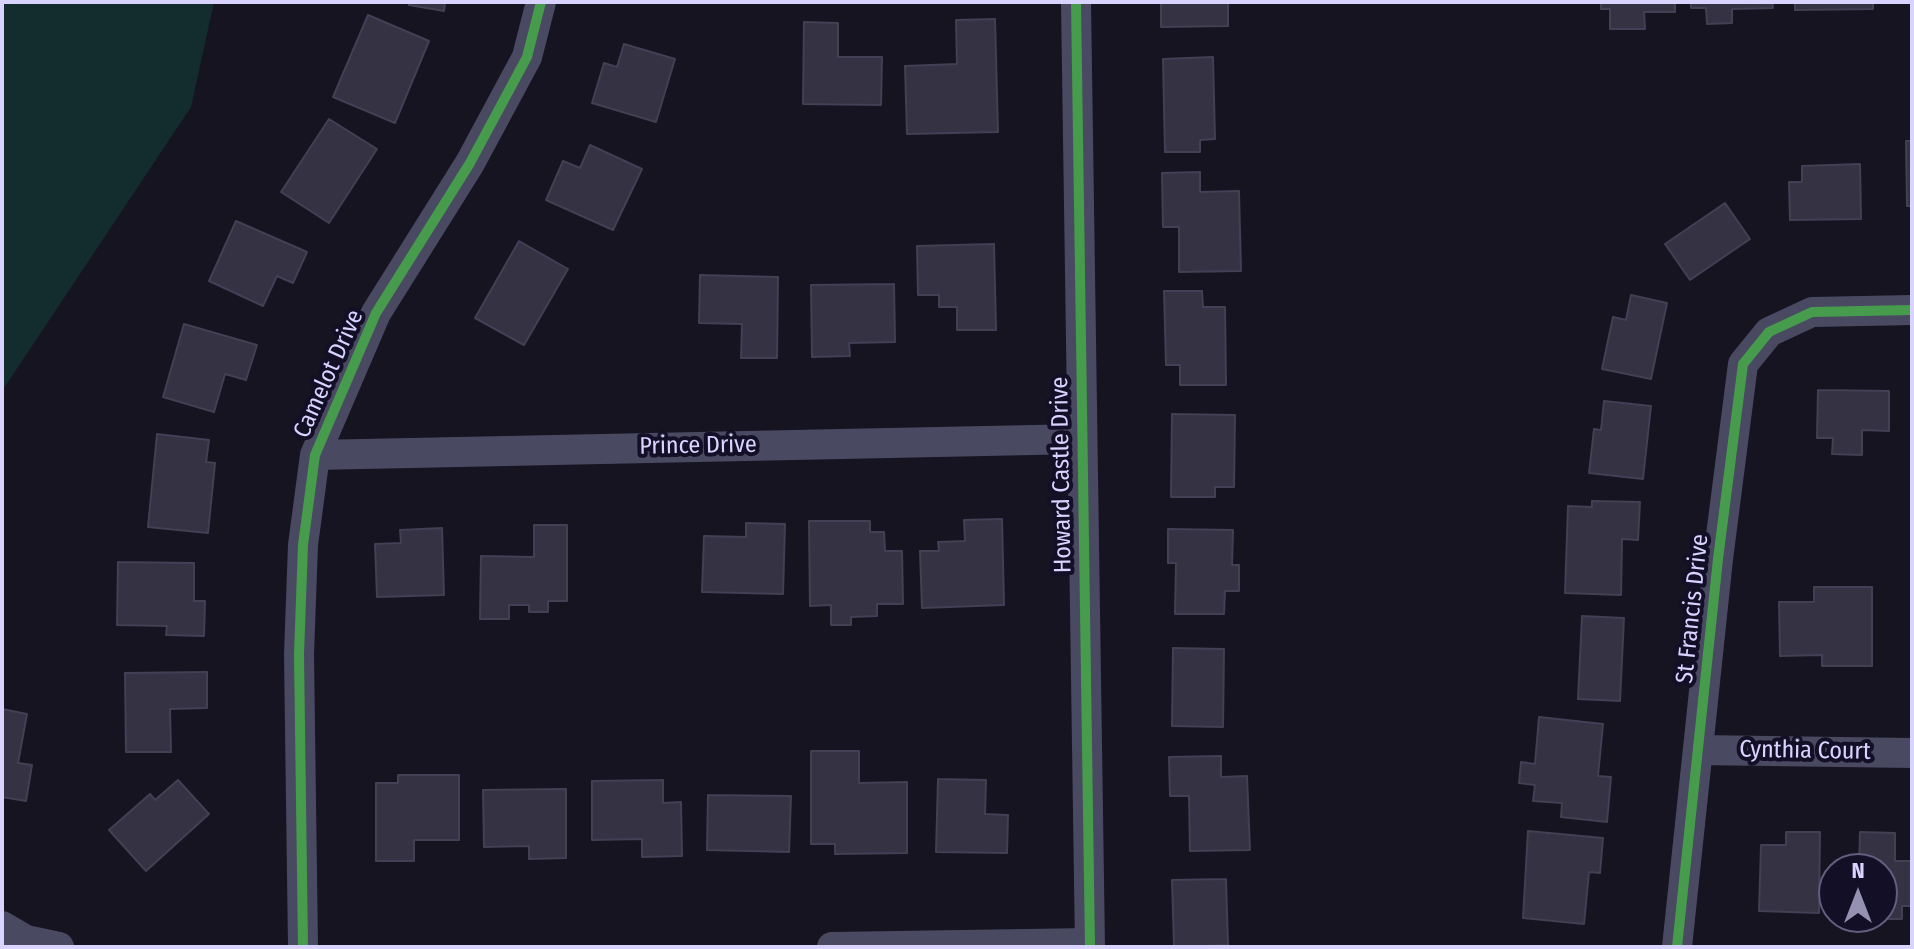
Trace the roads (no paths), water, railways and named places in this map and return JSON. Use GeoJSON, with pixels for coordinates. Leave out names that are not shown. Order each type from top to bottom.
{"type":"FeatureCollection","features":[{"type":"Feature","properties":{"kind":"street","name":"Camelot Drive"},"geometry":{"type":"LineString","coordinates":[[303,947],[299,654],[303,545],[315,455],[376,313],[470,163],[527,57],[541,2]]}},
{"type":"Feature","properties":{"kind":"street","name":"Howard Castle Drive"},"geometry":{"type":"LineString","coordinates":[[1076,2],[1090,945]]}},
{"type":"Feature","properties":{"kind":"street","name":"St Francis Drive"},"geometry":{"type":"LineString","coordinates":[[1677,947],[1718,559],[1743,364],[1769,332],[1812,312],[1912,310]]}},
{"type":"Feature","properties":{"kind":"street","name":"Prince Drive"},"geometry":{"type":"LineString","coordinates":[[315,455],[1081,439]]}},
{"type":"Feature","properties":{"kind":"street","name":"Cynthia Court"},"geometry":{"type":"LineString","coordinates":[[1698,750],[1912,753]]}},
{"type":"Feature","properties":{"kind":"street"},"geometry":{"type":"LineString","coordinates":[[2,926],[26,940],[59,947]]}},
{"type":"Feature","properties":{"kind":"street"},"geometry":{"type":"LineString","coordinates":[[832,947],[1090,945]]}}]}
